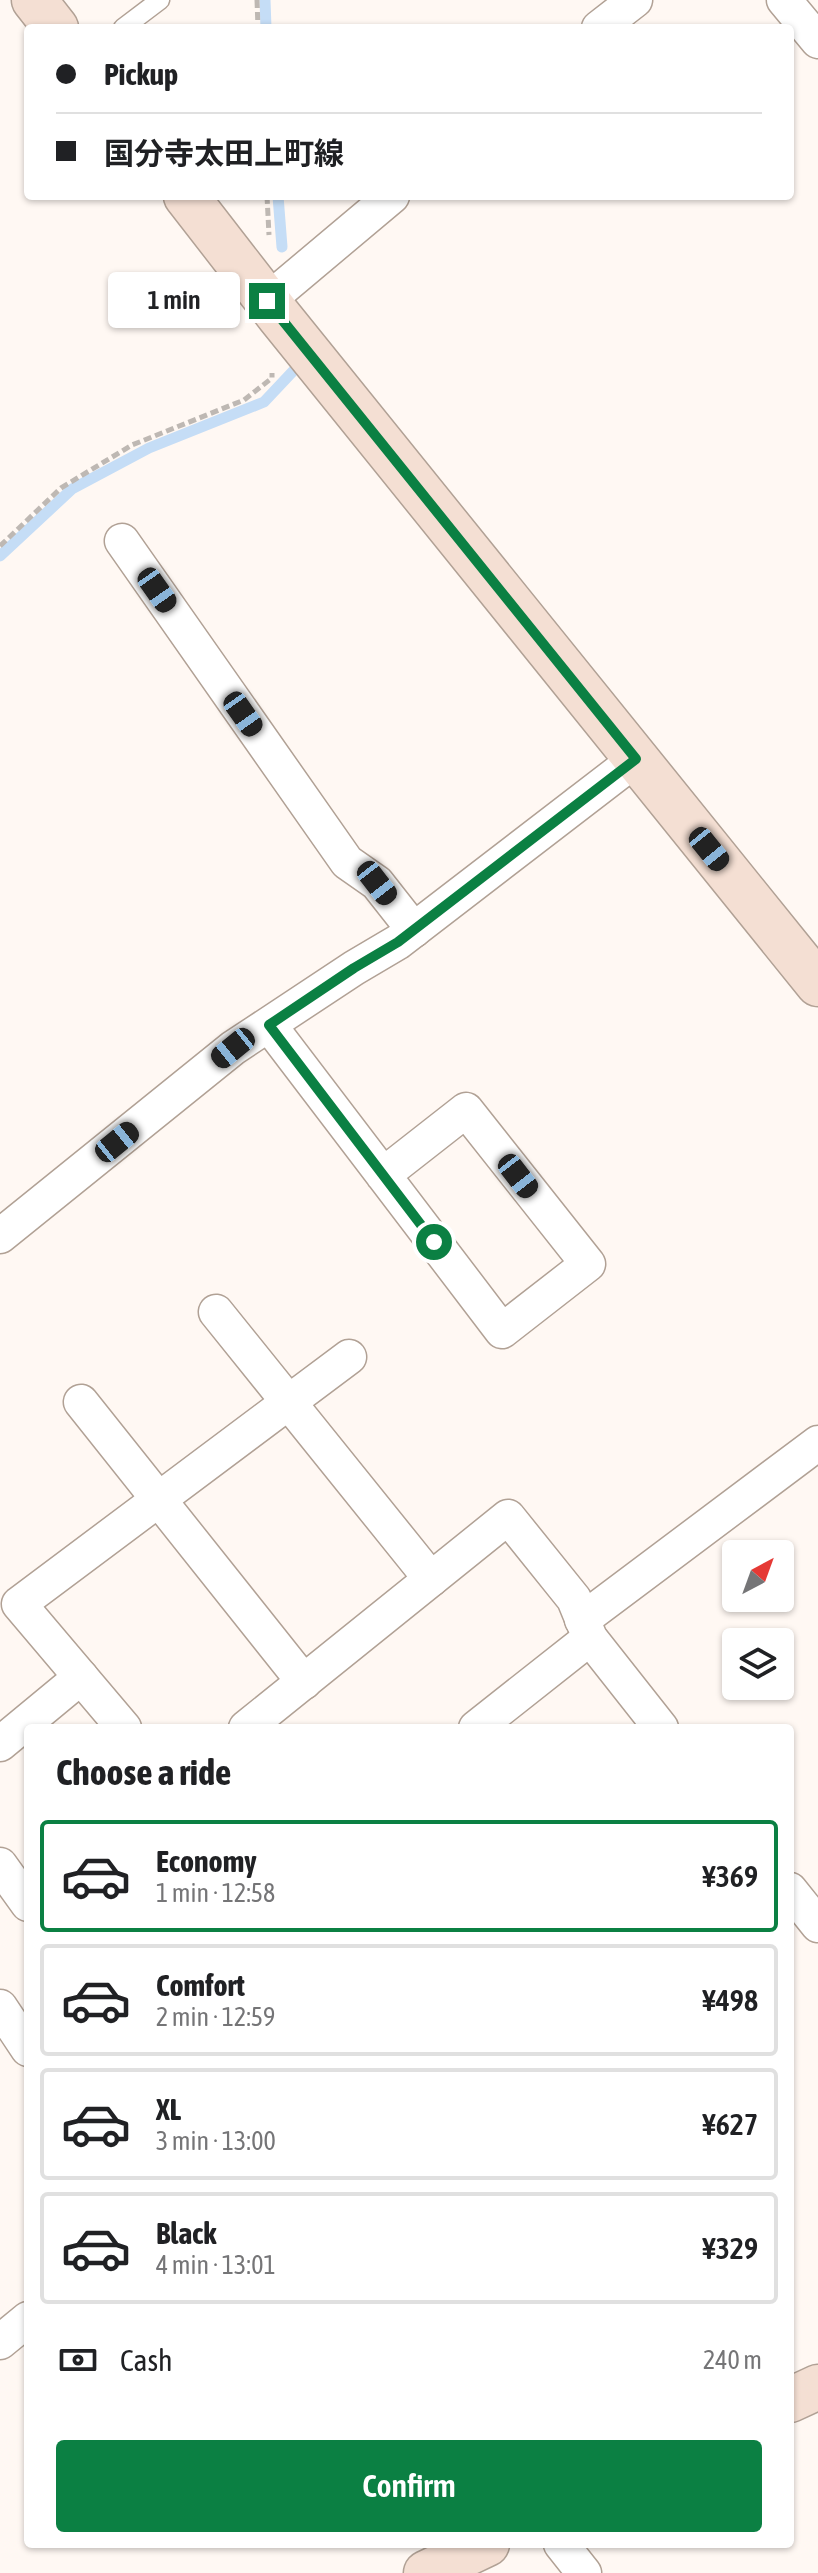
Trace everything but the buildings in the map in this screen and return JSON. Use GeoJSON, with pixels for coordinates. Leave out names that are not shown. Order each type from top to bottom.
{"type":"FeatureCollection","features":[{"type":"Feature","properties":{"kind":"main road"},"geometry":{"type":"LineString","coordinates":[[34,0],[53,24]]}},
{"type":"Feature","properties":{"kind":"main road"},"geometry":{"type":"LineString","coordinates":[[189,200],[818,984]]}},
{"type":"Feature","properties":{"kind":"main road"},"geometry":{"type":"LineString","coordinates":[[794,2398],[818,2387]]}},
{"type":"Feature","properties":{"kind":"main road"},"geometry":{"type":"LineString","coordinates":[[426,2573],[479,2548]]}},
{"type":"Feature","properties":{"kind":"street"},"geometry":{"type":"LineString","coordinates":[[604,24],[635,0]]}},
{"type":"Feature","properties":{"kind":"street"},"geometry":{"type":"LineString","coordinates":[[784,0],[818,41]]}},
{"type":"Feature","properties":{"kind":"street"},"geometry":{"type":"LineString","coordinates":[[273,308],[388,200]]}},
{"type":"Feature","properties":{"kind":"street"},"geometry":{"type":"LineString","coordinates":[[122,541],[347,862],[377,883],[414,930]]}},
{"type":"Feature","properties":{"kind":"street"},"geometry":{"type":"LineString","coordinates":[[0,1236],[233,1048],[414,930],[636,759]]}},
{"type":"Feature","properties":{"kind":"street"},"geometry":{"type":"LineString","coordinates":[[269,1025],[383,1175],[502,1331],[588,1264],[466,1110],[383,1175]]}},
{"type":"Feature","properties":{"kind":"street"},"geometry":{"type":"LineString","coordinates":[[216,1312],[431,1579]]}},
{"type":"Feature","properties":{"kind":"street"},"geometry":{"type":"LineString","coordinates":[[121,1724],[19,1604],[349,1357]]}},
{"type":"Feature","properties":{"kind":"street"},"geometry":{"type":"LineString","coordinates":[[81,1402],[304,1682]]}},
{"type":"Feature","properties":{"kind":"street"},"geometry":{"type":"LineString","coordinates":[[480,1724],[586,1629],[818,1443]]}},
{"type":"Feature","properties":{"kind":"street"},"geometry":{"type":"LineString","coordinates":[[251,1724],[508,1517],[574,1599],[586,1629],[658,1724]]}},
{"type":"Feature","properties":{"kind":"street"},"geometry":{"type":"LineString","coordinates":[[24,1724],[81,1677]]}},
{"type":"Feature","properties":{"kind":"street"},"geometry":{"type":"LineString","coordinates":[[0,1744],[24,1724]]}},
{"type":"Feature","properties":{"kind":"street"},"geometry":{"type":"LineString","coordinates":[[0,1865],[24,1898]]}},
{"type":"Feature","properties":{"kind":"street"},"geometry":{"type":"LineString","coordinates":[[794,1895],[818,1925]]}},
{"type":"Feature","properties":{"kind":"street"},"geometry":{"type":"LineString","coordinates":[[0,2007],[20,2046]]}},
{"type":"Feature","properties":{"kind":"street"},"geometry":{"type":"LineString","coordinates":[[0,2342],[24,2322]]}},
{"type":"Feature","properties":{"kind":"street"},"geometry":{"type":"LineString","coordinates":[[564,2548],[584,2573]]}},
{"type":"Feature","properties":{"kind":"lane"},"geometry":{"type":"LineString","coordinates":[[128,24],[160,0]]}},
{"type":"Feature","properties":{"kind":"path"},"geometry":{"type":"LineString","coordinates":[[257,0],[258,24]]}},
{"type":"Feature","properties":{"kind":"path"},"geometry":{"type":"LineString","coordinates":[[0,546],[61,488],[132,445],[244,400],[272,378],[273,308]]}},
{"type":"Feature","properties":{"kind":"waterway"},"geometry":{"type":"LineString","coordinates":[[265,0],[266,24]]}},
{"type":"Feature","properties":{"kind":"waterway"},"geometry":{"type":"LineString","coordinates":[[278,200],[282,247]]}},
{"type":"Feature","properties":{"kind":"waterway"},"geometry":{"type":"LineString","coordinates":[[0,556],[72,489],[149,448],[264,402],[296,368]]}},
{"type":"Feature","properties":{"kind":"route"},"geometry":{"type":"LineString","coordinates":[[267,301],[636,759],[398,942],[269,1025],[434,1242]]}}]}
